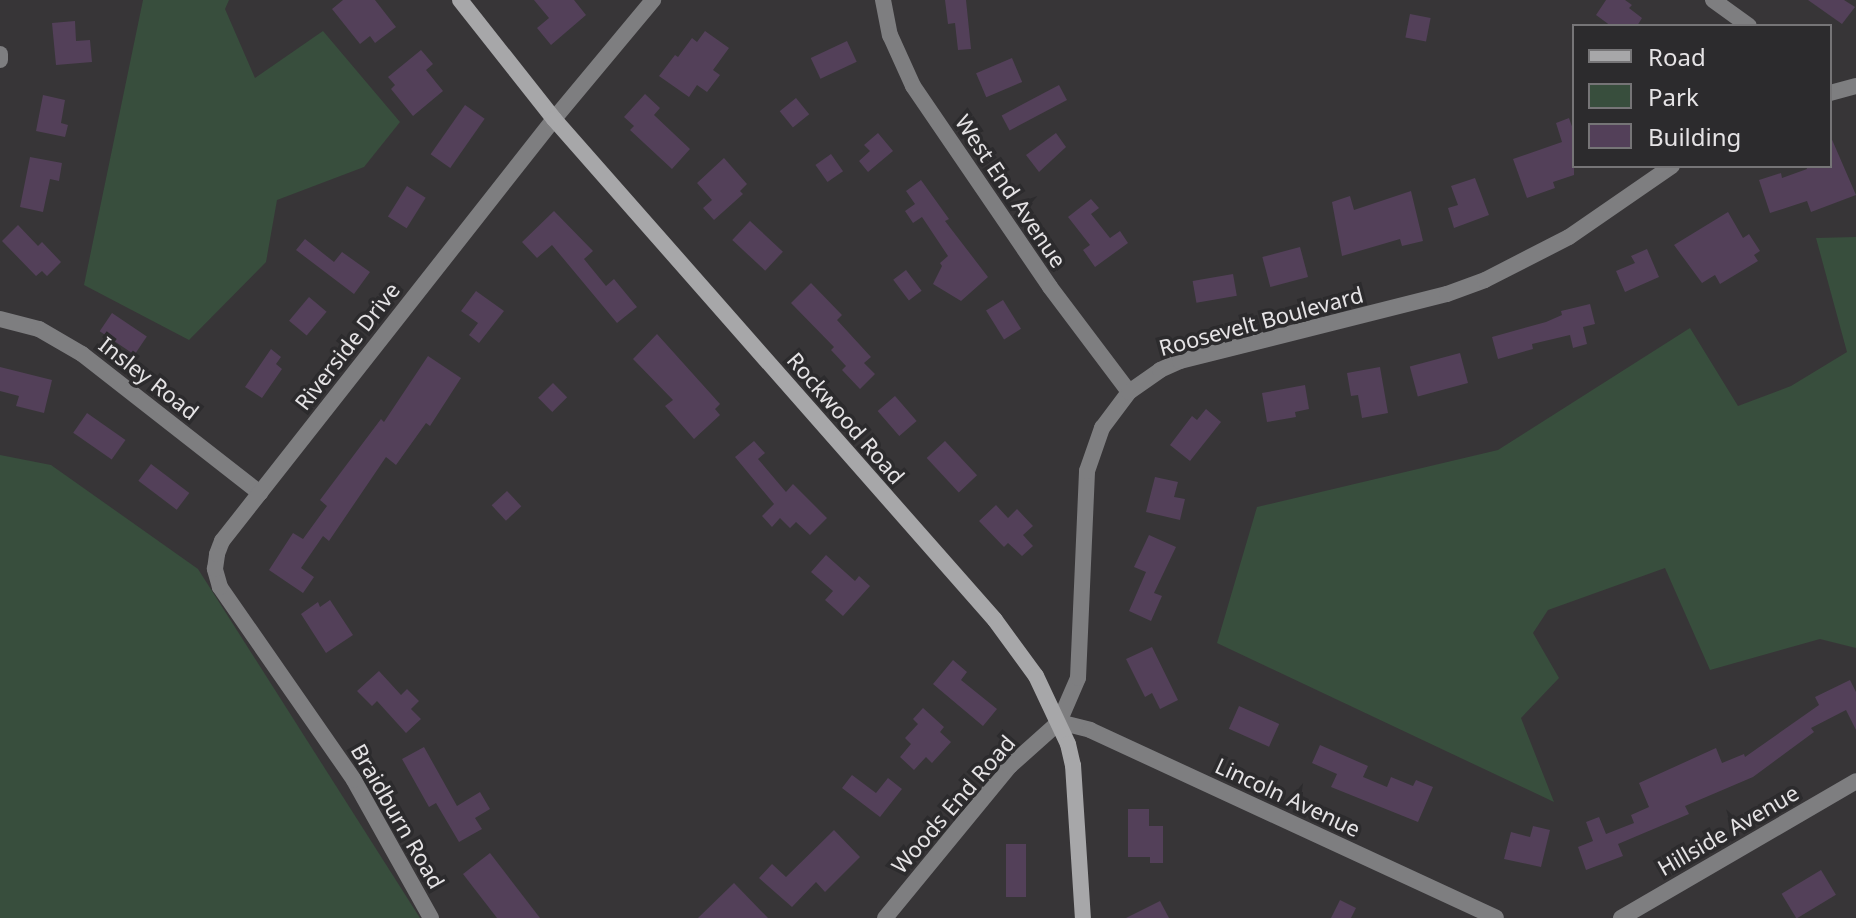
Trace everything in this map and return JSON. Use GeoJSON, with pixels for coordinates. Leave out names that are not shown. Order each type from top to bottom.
{"type":"FeatureCollection","features":[{"type":"Feature","properties":{"kind":"street","name":"Rockwood Road"},"geometry":{"type":"LineString","coordinates":[[460,0],[554,119],[995,620],[1036,676],[1059,722],[1073,765],[1083,918]]}},
{"type":"Feature","properties":{"kind":"street","name":"Riverside Drive"},"geometry":{"type":"LineString","coordinates":[[326,737],[218,583],[215,569],[222,541],[554,119],[653,0]]}},
{"type":"Feature","properties":{"kind":"street","name":"West End Avenue"},"geometry":{"type":"LineString","coordinates":[[883,0],[890,35],[913,86],[1050,287],[1129,392]]}},
{"type":"Feature","properties":{"kind":"street"},"geometry":{"type":"LineString","coordinates":[[1713,0],[1746,24]]}},
{"type":"Feature","properties":{"kind":"street"},"geometry":{"type":"LineString","coordinates":[[0,54],[0,60]]}},
{"type":"Feature","properties":{"kind":"street","name":"Roosevelt Boulevard"},"geometry":{"type":"LineString","coordinates":[[1059,722],[1078,678],[1087,471],[1102,428],[1129,392],[1160,370],[1180,361],[1447,294],[1485,280],[1569,237],[1669,168]]}},
{"type":"Feature","properties":{"kind":"street","name":"Insley Road"},"geometry":{"type":"LineString","coordinates":[[0,319],[39,329],[82,354],[260,493]]}},
{"type":"Feature","properties":{"kind":"street","name":"Woods End Road"},"geometry":{"type":"LineString","coordinates":[[885,918],[1010,766],[1059,722]]}},
{"type":"Feature","properties":{"kind":"street","name":"Lincoln Avenue"},"geometry":{"type":"LineString","coordinates":[[1059,722],[1090,730],[1496,918]]}},
{"type":"Feature","properties":{"kind":"street","name":"Braidburn Road"},"geometry":{"type":"LineString","coordinates":[[326,737],[431,918]]}},
{"type":"Feature","properties":{"kind":"street","name":"Hillside Avenue"},"geometry":{"type":"LineString","coordinates":[[1621,918],[1856,781]]}},
{"type":"Feature","properties":{"kind":"green space"},"geometry":{"type":"Polygon","coordinates":[[[143,0],[229,0],[225,9],[255,78],[323,31],[400,122],[364,167],[277,200],[266,262],[189,340],[84,285],[143,0]]]}},
{"type":"Feature","properties":{"kind":"green space"},"geometry":{"type":"Polygon","coordinates":[[[1856,237],[1856,648],[1820,639],[1710,670],[1665,568],[1548,610],[1533,633],[1559,678],[1521,718],[1554,802],[1217,643],[1257,507],[1498,450],[1690,328],[1738,406],[1791,386],[1847,352],[1816,238],[1856,237]]]}},
{"type":"Feature","properties":{"kind":"green space"},"geometry":{"type":"Polygon","coordinates":[[[0,455],[51,465],[198,569],[420,918],[0,918],[0,455]]]}},
{"type":"Feature","properties":{"kind":"building"},"geometry":{"type":"Polygon","coordinates":[[[343,0],[375,0],[396,27],[375,43],[370,36],[360,44],[332,9],[343,0]]]}},
{"type":"Feature","properties":{"kind":"building"},"geometry":{"type":"Polygon","coordinates":[[[534,0],[574,0],[586,15],[551,45],[537,28],[549,18],[534,0]]]}},
{"type":"Feature","properties":{"kind":"building"},"geometry":{"type":"Polygon","coordinates":[[[945,0],[966,0],[971,49],[958,50],[955,23],[948,24],[945,0]]]}},
{"type":"Feature","properties":{"kind":"building"},"geometry":{"type":"Polygon","coordinates":[[[1606,0],[1625,0],[1632,5],[1629,8],[1642,18],[1638,24],[1608,24],[1596,15],[1606,0]]]}},
{"type":"Feature","properties":{"kind":"building"},"geometry":{"type":"Polygon","coordinates":[[[1808,0],[1844,0],[1855,7],[1842,24],[1808,0]]]}},
{"type":"Feature","properties":{"kind":"building"},"geometry":{"type":"Polygon","coordinates":[[[1410,14],[1431,18],[1426,42],[1405,38],[1410,14]]]}},
{"type":"Feature","properties":{"kind":"building"},"geometry":{"type":"Polygon","coordinates":[[[75,21],[76,41],[90,40],[92,62],[56,65],[52,23],[75,21]]]}},
{"type":"Feature","properties":{"kind":"building"},"geometry":{"type":"Polygon","coordinates":[[[705,31],[729,48],[713,70],[720,75],[707,92],[697,85],[689,97],[659,76],[692,38],[697,42],[705,31]]]}},
{"type":"Feature","properties":{"kind":"building"},"geometry":{"type":"Polygon","coordinates":[[[847,41],[857,62],[820,79],[811,58],[847,41]]]}},
{"type":"Feature","properties":{"kind":"building"},"geometry":{"type":"Polygon","coordinates":[[[421,50],[433,64],[426,70],[443,91],[413,116],[391,89],[395,85],[388,77],[421,50]]]}},
{"type":"Feature","properties":{"kind":"building"},"geometry":{"type":"Polygon","coordinates":[[[1012,58],[1022,82],[986,97],[976,73],[1012,58]]]}},
{"type":"Feature","properties":{"kind":"building"},"geometry":{"type":"Polygon","coordinates":[[[1059,85],[1067,100],[1010,131],[1002,116],[1059,85]]]}},
{"type":"Feature","properties":{"kind":"building"},"geometry":{"type":"Polygon","coordinates":[[[645,94],[660,108],[654,115],[690,149],[672,169],[630,130],[634,126],[624,117],[645,94]]]}},
{"type":"Feature","properties":{"kind":"building"},"geometry":{"type":"Polygon","coordinates":[[[43,95],[65,100],[61,123],[68,125],[65,137],[36,131],[43,95]]]}},
{"type":"Feature","properties":{"kind":"building"},"geometry":{"type":"Polygon","coordinates":[[[796,98],[809,114],[793,128],[780,111],[796,98]]]}},
{"type":"Feature","properties":{"kind":"building"},"geometry":{"type":"Polygon","coordinates":[[[465,105],[485,119],[450,168],[431,154],[465,105]]]}},
{"type":"Feature","properties":{"kind":"building"},"geometry":{"type":"Polygon","coordinates":[[[1569,118],[1572,126],[1574,175],[1553,182],[1555,188],[1527,198],[1513,159],[1562,142],[1556,123],[1569,118]]]}},
{"type":"Feature","properties":{"kind":"building"},"geometry":{"type":"Polygon","coordinates":[[[878,133],[893,151],[868,172],[859,161],[870,151],[864,145],[878,133]]]}},
{"type":"Feature","properties":{"kind":"building"},"geometry":{"type":"Polygon","coordinates":[[[1056,133],[1066,147],[1039,172],[1026,155],[1056,133]]]}},
{"type":"Feature","properties":{"kind":"building"},"geometry":{"type":"Polygon","coordinates":[[[1832,140],[1856,195],[1811,212],[1807,201],[1770,213],[1759,180],[1781,173],[1782,178],[1807,169],[1832,168],[1832,140]]]}},
{"type":"Feature","properties":{"kind":"building"},"geometry":{"type":"Polygon","coordinates":[[[831,154],[843,171],[827,182],[815,165],[831,154]]]}},
{"type":"Feature","properties":{"kind":"building"},"geometry":{"type":"Polygon","coordinates":[[[30,157],[62,163],[59,181],[50,179],[43,212],[20,207],[30,157]]]}},
{"type":"Feature","properties":{"kind":"building"},"geometry":{"type":"Polygon","coordinates":[[[724,158],[747,184],[740,191],[743,194],[714,220],[703,208],[712,200],[697,183],[724,158]]]}},
{"type":"Feature","properties":{"kind":"building"},"geometry":{"type":"Polygon","coordinates":[[[1475,178],[1489,215],[1454,228],[1448,208],[1458,205],[1451,186],[1475,178]]]}},
{"type":"Feature","properties":{"kind":"building"},"geometry":{"type":"Polygon","coordinates":[[[921,180],[949,219],[945,221],[988,277],[961,301],[933,284],[942,266],[940,263],[948,256],[922,217],[913,223],[905,211],[915,204],[906,191],[921,180]]]}},
{"type":"Feature","properties":{"kind":"building"},"geometry":{"type":"Polygon","coordinates":[[[407,186],[426,198],[407,228],[388,217],[407,186]]]}},
{"type":"Feature","properties":{"kind":"building"},"geometry":{"type":"Polygon","coordinates":[[[1411,191],[1423,241],[1402,246],[1400,239],[1342,256],[1332,202],[1350,196],[1354,210],[1411,191]]]}},
{"type":"Feature","properties":{"kind":"building"},"geometry":{"type":"Polygon","coordinates":[[[1091,199],[1099,208],[1091,214],[1110,238],[1120,231],[1128,243],[1095,267],[1083,250],[1090,245],[1068,217],[1091,199]]]}},
{"type":"Feature","properties":{"kind":"building"},"geometry":{"type":"Polygon","coordinates":[[[554,211],[593,251],[584,259],[606,286],[614,279],[637,307],[617,323],[552,245],[537,258],[522,242],[554,211]]]}},
{"type":"Feature","properties":{"kind":"building"},"geometry":{"type":"Polygon","coordinates":[[[1728,212],[1743,238],[1749,234],[1760,251],[1754,255],[1758,261],[1720,284],[1715,275],[1702,283],[1674,245],[1728,212]]]}},
{"type":"Feature","properties":{"kind":"building"},"geometry":{"type":"Polygon","coordinates":[[[750,221],[783,252],[765,271],[732,240],[750,221]]]}},
{"type":"Feature","properties":{"kind":"building"},"geometry":{"type":"Polygon","coordinates":[[[18,225],[38,246],[42,242],[61,262],[47,276],[42,271],[36,276],[2,241],[18,225]]]}},
{"type":"Feature","properties":{"kind":"building"},"geometry":{"type":"Polygon","coordinates":[[[305,239],[334,262],[342,252],[370,272],[354,294],[296,250],[305,239]]]}},
{"type":"Feature","properties":{"kind":"building"},"geometry":{"type":"Polygon","coordinates":[[[1300,247],[1308,277],[1270,287],[1262,257],[1300,247]]]}},
{"type":"Feature","properties":{"kind":"building"},"geometry":{"type":"Polygon","coordinates":[[[1647,249],[1659,277],[1625,292],[1616,271],[1635,263],[1631,256],[1647,249]]]}},
{"type":"Feature","properties":{"kind":"building"},"geometry":{"type":"Polygon","coordinates":[[[906,270],[922,291],[909,300],[893,280],[906,270]]]}},
{"type":"Feature","properties":{"kind":"building"},"geometry":{"type":"Polygon","coordinates":[[[1233,274],[1237,296],[1196,303],[1193,281],[1233,274]]]}},
{"type":"Feature","properties":{"kind":"building"},"geometry":{"type":"Polygon","coordinates":[[[811,283],[842,315],[837,320],[871,357],[864,363],[875,374],[860,389],[842,370],[846,366],[831,350],[834,347],[791,303],[811,283]]]}},
{"type":"Feature","properties":{"kind":"building"},"geometry":{"type":"Polygon","coordinates":[[[476,291],[504,311],[479,343],[469,335],[478,323],[461,311],[476,291]]]}},
{"type":"Feature","properties":{"kind":"building"},"geometry":{"type":"Polygon","coordinates":[[[309,297],[327,312],[307,336],[289,321],[309,297]]]}},
{"type":"Feature","properties":{"kind":"building"},"geometry":{"type":"Polygon","coordinates":[[[1003,300],[1021,329],[1004,339],[986,311],[1003,300]]]}},
{"type":"Feature","properties":{"kind":"building"},"geometry":{"type":"Polygon","coordinates":[[[1590,304],[1595,324],[1583,327],[1587,344],[1573,348],[1570,335],[1532,344],[1533,349],[1498,359],[1492,337],[1546,322],[1562,315],[1561,311],[1590,304]]]}},
{"type":"Feature","properties":{"kind":"building"},"geometry":{"type":"Polygon","coordinates":[[[112,313],[147,336],[135,355],[100,331],[112,313]]]}},
{"type":"Feature","properties":{"kind":"building"},"geometry":{"type":"Polygon","coordinates":[[[657,334],[720,404],[715,409],[720,415],[694,439],[665,406],[673,400],[633,359],[657,334]]]}},
{"type":"Feature","properties":{"kind":"building"},"geometry":{"type":"Polygon","coordinates":[[[271,349],[281,357],[276,364],[282,369],[262,398],[245,387],[271,349]]]}},
{"type":"Feature","properties":{"kind":"building"},"geometry":{"type":"Polygon","coordinates":[[[1460,353],[1468,383],[1418,396],[1410,366],[1460,353]]]}},
{"type":"Feature","properties":{"kind":"building"},"geometry":{"type":"Polygon","coordinates":[[[428,356],[461,378],[430,426],[426,423],[396,465],[386,457],[329,541],[323,536],[301,568],[314,577],[303,593],[269,570],[293,533],[303,539],[327,506],[320,500],[381,419],[384,422],[428,356]]]}},
{"type":"Feature","properties":{"kind":"building"},"geometry":{"type":"Polygon","coordinates":[[[0,367],[52,380],[44,413],[16,406],[19,396],[0,391],[0,367]]]}},
{"type":"Feature","properties":{"kind":"building"},"geometry":{"type":"Polygon","coordinates":[[[1380,367],[1388,413],[1362,418],[1358,395],[1351,396],[1347,373],[1380,367]]]}},
{"type":"Feature","properties":{"kind":"building"},"geometry":{"type":"Polygon","coordinates":[[[553,383],[567,397],[552,412],[538,398],[553,383]]]}},
{"type":"Feature","properties":{"kind":"building"},"geometry":{"type":"Polygon","coordinates":[[[1305,385],[1309,409],[1295,412],[1296,417],[1267,422],[1262,393],[1305,385]]]}},
{"type":"Feature","properties":{"kind":"building"},"geometry":{"type":"Polygon","coordinates":[[[895,396],[917,421],[899,436],[878,411],[895,396]]]}},
{"type":"Feature","properties":{"kind":"building"},"geometry":{"type":"Polygon","coordinates":[[[1206,409],[1221,422],[1190,461],[1170,445],[1192,416],[1197,420],[1206,409]]]}},
{"type":"Feature","properties":{"kind":"building"},"geometry":{"type":"Polygon","coordinates":[[[87,413],[126,440],[112,460],[73,433],[87,413]]]}},
{"type":"Feature","properties":{"kind":"building"},"geometry":{"type":"Polygon","coordinates":[[[754,441],[765,453],[758,459],[786,492],[793,484],[827,518],[810,535],[796,522],[790,528],[780,518],[772,527],[762,516],[774,504],[735,457],[754,441]]]}},
{"type":"Feature","properties":{"kind":"building"},"geometry":{"type":"Polygon","coordinates":[[[945,441],[977,475],[959,492],[927,458],[945,441]]]}},
{"type":"Feature","properties":{"kind":"building"},"geometry":{"type":"Polygon","coordinates":[[[151,464],[189,493],[177,510],[138,481],[151,464]]]}},
{"type":"Feature","properties":{"kind":"building"},"geometry":{"type":"Polygon","coordinates":[[[1155,477],[1178,482],[1174,497],[1185,499],[1180,520],[1146,512],[1155,477]]]}},
{"type":"Feature","properties":{"kind":"building"},"geometry":{"type":"Polygon","coordinates":[[[507,491],[521,506],[506,521],[492,505],[507,491]]]}},
{"type":"Feature","properties":{"kind":"building"},"geometry":{"type":"Polygon","coordinates":[[[996,505],[1008,518],[1017,509],[1033,526],[1023,535],[1033,546],[1022,556],[1008,543],[1004,547],[979,521],[996,505]]]}},
{"type":"Feature","properties":{"kind":"building"},"geometry":{"type":"Polygon","coordinates":[[[1149,535],[1176,547],[1154,593],[1162,596],[1151,621],[1129,611],[1146,572],[1134,567],[1149,535]]]}},
{"type":"Feature","properties":{"kind":"building"},"geometry":{"type":"Polygon","coordinates":[[[826,555],[855,581],[859,576],[870,586],[843,616],[825,600],[833,591],[811,572],[826,555]]]}},
{"type":"Feature","properties":{"kind":"building"},"geometry":{"type":"Polygon","coordinates":[[[330,600],[353,635],[326,653],[301,614],[318,602],[320,607],[330,600]]]}},
{"type":"Feature","properties":{"kind":"building"},"geometry":{"type":"Polygon","coordinates":[[[1152,647],[1178,700],[1160,709],[1152,693],[1145,697],[1126,659],[1152,647]]]}},
{"type":"Feature","properties":{"kind":"building"},"geometry":{"type":"Polygon","coordinates":[[[953,660],[967,672],[961,680],[997,709],[983,726],[933,684],[953,660]]]}},
{"type":"Feature","properties":{"kind":"building"},"geometry":{"type":"Polygon","coordinates":[[[379,671],[401,695],[407,689],[419,701],[411,709],[421,719],[406,733],[377,701],[372,706],[357,691],[379,671]]]}},
{"type":"Feature","properties":{"kind":"building"},"geometry":{"type":"Polygon","coordinates":[[[1850,680],[1856,692],[1856,730],[1846,710],[1811,728],[1814,732],[1753,777],[1685,806],[1689,814],[1618,844],[1623,856],[1586,870],[1578,847],[1593,841],[1586,822],[1599,817],[1606,834],[1634,823],[1631,815],[1649,807],[1639,783],[1716,748],[1722,763],[1744,754],[1745,757],[1819,705],[1815,697],[1850,680]]]}},
{"type":"Feature","properties":{"kind":"building"},"geometry":{"type":"Polygon","coordinates":[[[1239,706],[1279,724],[1269,747],[1229,729],[1239,706]]]}},
{"type":"Feature","properties":{"kind":"building"},"geometry":{"type":"Polygon","coordinates":[[[923,708],[944,727],[940,732],[951,742],[932,763],[926,757],[914,770],[900,757],[911,744],[905,738],[918,724],[913,719],[923,708]]]}},
{"type":"Feature","properties":{"kind":"building"},"geometry":{"type":"Polygon","coordinates":[[[1320,745],[1368,766],[1363,777],[1387,787],[1391,777],[1413,786],[1416,780],[1433,787],[1418,822],[1331,787],[1337,774],[1312,763],[1320,745]]]}},
{"type":"Feature","properties":{"kind":"building"},"geometry":{"type":"Polygon","coordinates":[[[424,747],[457,806],[480,792],[490,809],[475,818],[482,829],[459,842],[436,803],[429,807],[402,759],[424,747]]]}},
{"type":"Feature","properties":{"kind":"building"},"geometry":{"type":"Polygon","coordinates":[[[852,775],[876,793],[888,778],[902,789],[880,817],[842,788],[852,775]]]}},
{"type":"Feature","properties":{"kind":"building"},"geometry":{"type":"Polygon","coordinates":[[[1128,809],[1149,809],[1149,826],[1163,826],[1163,863],[1150,863],[1150,857],[1128,857],[1128,809]]]}},
{"type":"Feature","properties":{"kind":"building"},"geometry":{"type":"Polygon","coordinates":[[[1533,826],[1550,830],[1541,867],[1504,859],[1511,832],[1530,837],[1533,826]]]}},
{"type":"Feature","properties":{"kind":"building"},"geometry":{"type":"Polygon","coordinates":[[[834,830],[860,857],[825,892],[816,882],[792,907],[759,878],[772,864],[786,877],[834,830]]]}},
{"type":"Feature","properties":{"kind":"building"},"geometry":{"type":"Polygon","coordinates":[[[1006,844],[1026,844],[1026,897],[1006,897],[1006,844]]]}},
{"type":"Feature","properties":{"kind":"building"},"geometry":{"type":"Polygon","coordinates":[[[490,853],[540,918],[497,918],[463,874],[490,853]]]}},
{"type":"Feature","properties":{"kind":"building"},"geometry":{"type":"Polygon","coordinates":[[[1821,870],[1836,895],[1796,918],[1782,894],[1821,870]]]}},
{"type":"Feature","properties":{"kind":"building"},"geometry":{"type":"Polygon","coordinates":[[[734,883],[768,918],[698,918],[734,883]]]}},
{"type":"Feature","properties":{"kind":"building"},"geometry":{"type":"Polygon","coordinates":[[[1340,900],[1356,908],[1351,918],[1331,918],[1340,900]]]}},
{"type":"Feature","properties":{"kind":"building"},"geometry":{"type":"Polygon","coordinates":[[[1160,901],[1169,918],[1126,918],[1160,901]]]}}]}
